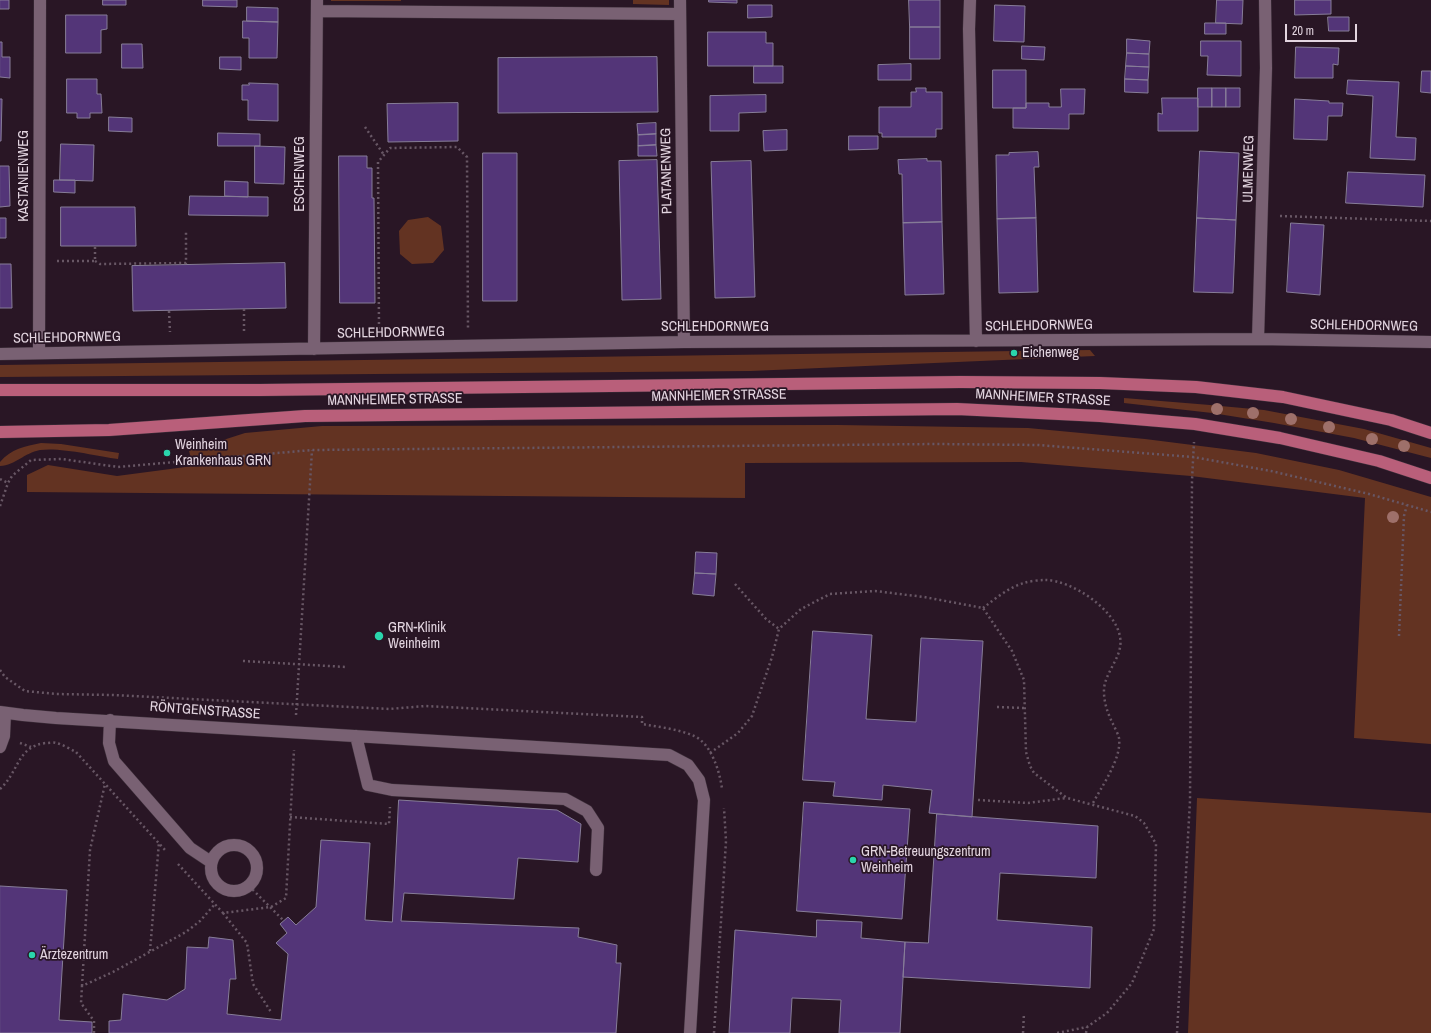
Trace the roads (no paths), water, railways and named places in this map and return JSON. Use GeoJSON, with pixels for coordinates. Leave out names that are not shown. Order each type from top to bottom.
{"type":"FeatureCollection","features":[{"type":"Feature","properties":{"kind":"main road","name":"MANNHEIMER STRASSE"},"geometry":{"type":"LineString","coordinates":[[0,390],[260,390],[960,382],[1100,383],[1196,387],[1283,397],[1391,420],[1431,433]]}},
{"type":"Feature","properties":{"kind":"main road","name":"MANNHEIMER STRASSE"},"geometry":{"type":"LineString","coordinates":[[0,432],[109,430],[305,416],[957,409],[1100,416],[1195,424],[1280,438],[1379,461],[1431,478]]}},
{"type":"Feature","properties":{"kind":"street","name":"KASTANIENWEG"},"geometry":{"type":"LineString","coordinates":[[39,353],[40,0]]}},
{"type":"Feature","properties":{"kind":"street","name":"PLATANENWEG"},"geometry":{"type":"LineString","coordinates":[[680,0],[684,342]]}},
{"type":"Feature","properties":{"kind":"street"},"geometry":{"type":"LineString","coordinates":[[970,0],[969,29],[976,341]]}},
{"type":"Feature","properties":{"kind":"street","name":"ULMENWEG"},"geometry":{"type":"LineString","coordinates":[[1258,339],[1263,215],[1266,68],[1265,0]]}},
{"type":"Feature","properties":{"kind":"street"},"geometry":{"type":"LineString","coordinates":[[317,6],[679,14]]}},
{"type":"Feature","properties":{"kind":"street","name":"ESCHENWEG"},"geometry":{"type":"LineString","coordinates":[[314,349],[317,6]]}},
{"type":"Feature","properties":{"kind":"street","name":"SCHLEHDORNWEG"},"geometry":{"type":"LineString","coordinates":[[0,354],[684,342],[1258,339],[1431,342]]}},
{"type":"Feature","properties":{"kind":"street"},"geometry":{"type":"LineString","coordinates":[[0,747],[4,736],[2,712]]}},
{"type":"Feature","properties":{"kind":"street","name":"RÖNTGENSTRASSE"},"geometry":{"type":"LineString","coordinates":[[2,712],[50,717],[669,755],[688,765],[699,780],[704,800],[690,1033]]}},
{"type":"Feature","properties":{"kind":"street"},"geometry":{"type":"LineString","coordinates":[[110,720],[109,742],[114,761],[190,848],[211,862]]}},
{"type":"Feature","properties":{"kind":"street"},"geometry":{"type":"LineString","coordinates":[[356,736],[368,785],[392,790],[565,799],[587,811],[598,828],[596,870]]}},
{"type":"Feature","properties":{"kind":"street"},"geometry":{"type":"LineString","coordinates":[[232,844],[242,846],[251,851],[256,859],[258,869],[255,878],[249,886],[240,891],[230,891],[221,888],[214,881],[210,872],[211,862],[215,853],[223,847],[232,844]]}},
{"type":"Feature","properties":{"kind":"place","name":"Eichenweg"},"geometry":{"type":"Point","coordinates":[1014,353]}},
{"type":"Feature","properties":{"kind":"place","name":"Weinheim Krankenhaus GRN"},"geometry":{"type":"Point","coordinates":[167,453]}},
{"type":"Feature","properties":{"kind":"place","name":"GRN-Klinik Weinheim"},"geometry":{"type":"Point","coordinates":[379,636]}},
{"type":"Feature","properties":{"kind":"place","name":"GRN-Betreuungszentrum Weinheim"},"geometry":{"type":"Point","coordinates":[853,860]}},
{"type":"Feature","properties":{"kind":"place","name":"Ärztezentrum"},"geometry":{"type":"Point","coordinates":[32,955]}}]}
